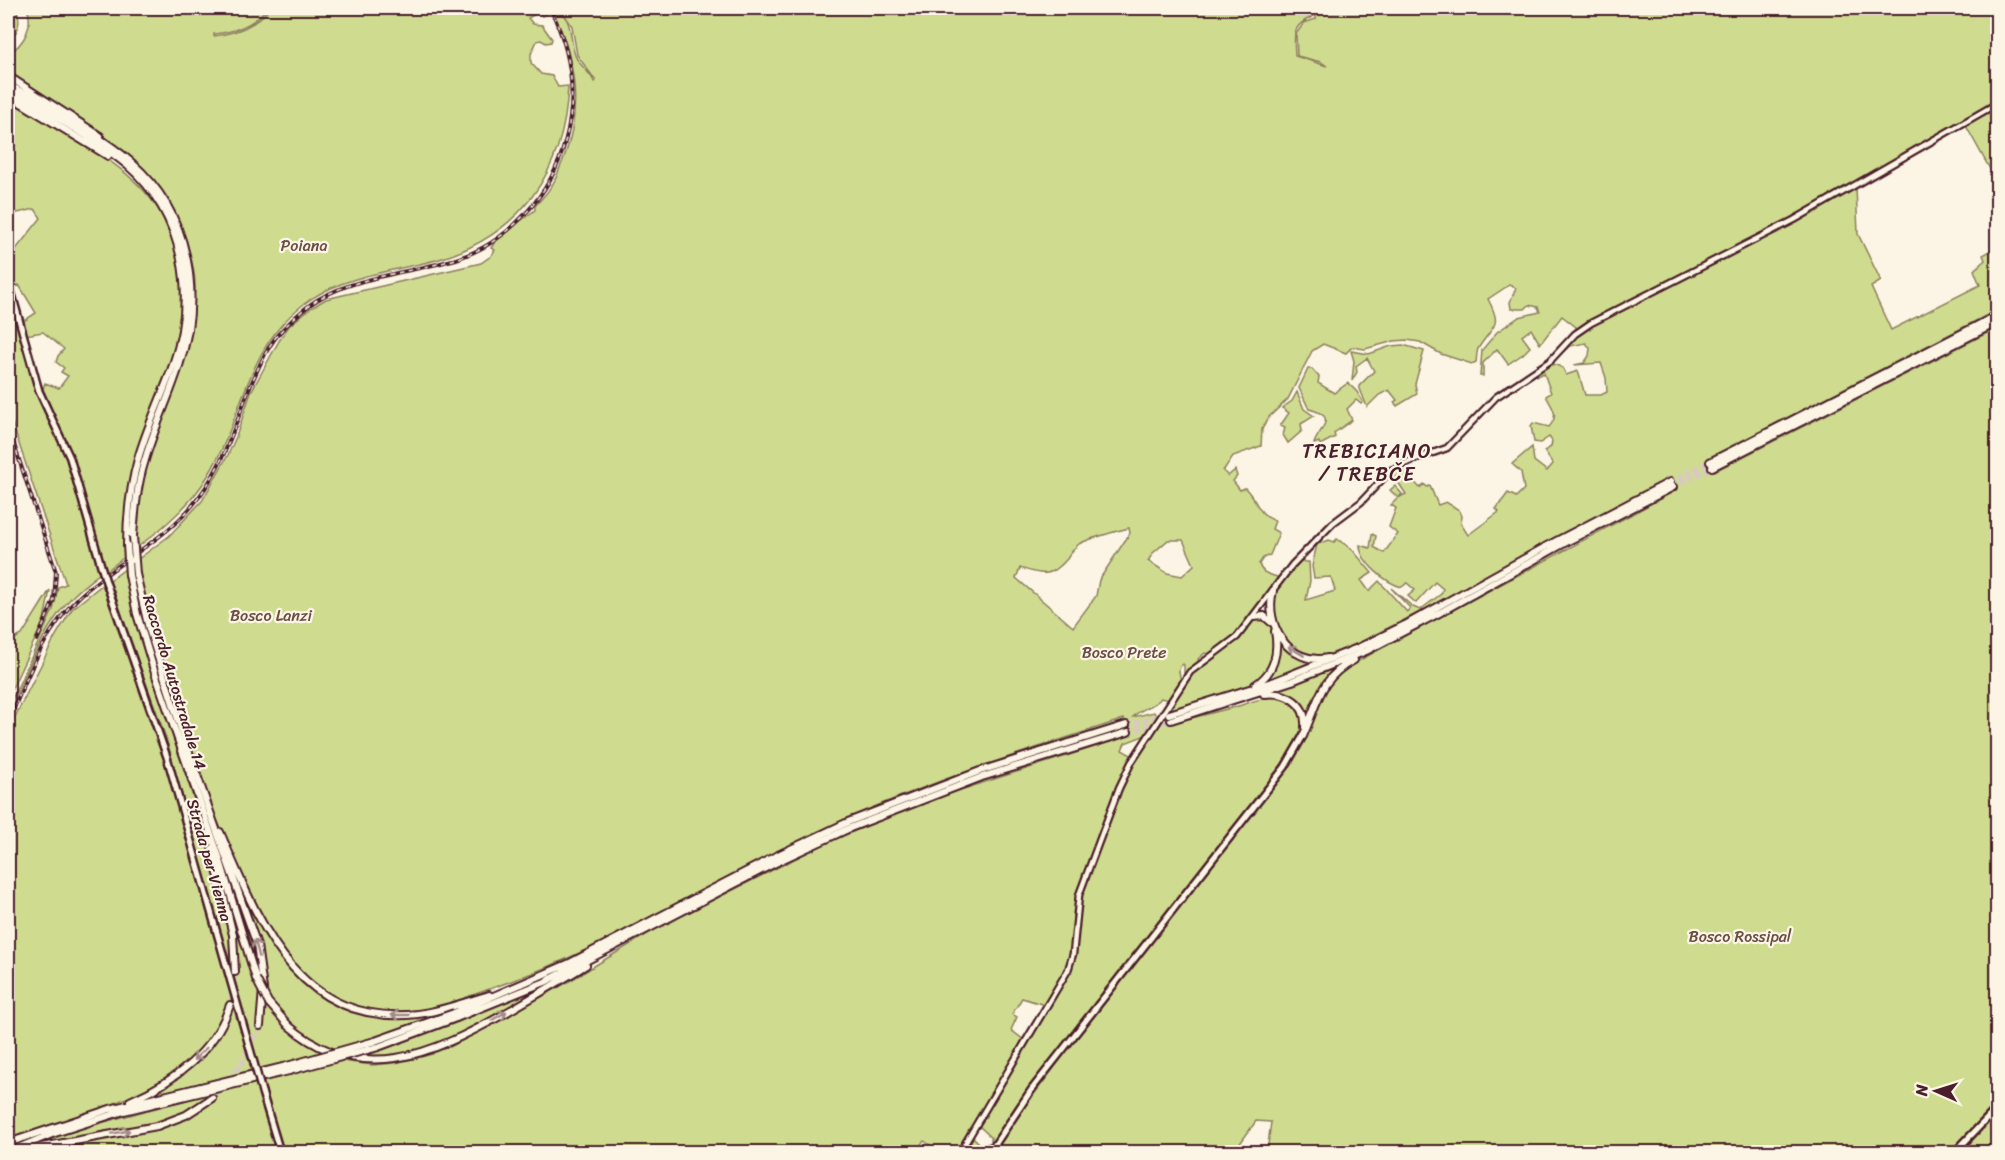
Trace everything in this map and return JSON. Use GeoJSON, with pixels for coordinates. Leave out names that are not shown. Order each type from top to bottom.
{"type":"FeatureCollection","features":[{"type":"Feature","properties":{"kind":"highway"},"geometry":{"type":"LineString","coordinates":[[8,76],[91,129],[124,156]]}},
{"type":"Feature","properties":{"kind":"highway","name":"Raccordo Autostradale 14"},"geometry":{"type":"LineString","coordinates":[[8,84],[124,156],[138,168],[160,194],[177,225],[188,259],[189,293],[179,367],[144,462],[137,493],[133,536],[133,575],[190,757],[203,808]]}},
{"type":"Feature","properties":{"kind":"highway"},"geometry":{"type":"LineString","coordinates":[[8,89],[116,157],[146,186]]}},
{"type":"Feature","properties":{"kind":"highway"},"geometry":{"type":"LineString","coordinates":[[8,95],[122,165],[146,186]]}},
{"type":"Feature","properties":{"kind":"highway","name":"Raccordo Autostradale 14"},"geometry":{"type":"LineString","coordinates":[[146,186],[165,214],[177,242],[189,293]]}},
{"type":"Feature","properties":{"kind":"highway"},"geometry":{"type":"LineString","coordinates":[[1998,315],[1711,465],[1998,322]]}},
{"type":"Feature","properties":{"kind":"highway","name":"Raccordo Autostradale 14"},"geometry":{"type":"LineString","coordinates":[[186,328],[138,459],[129,502],[127,545],[145,641],[203,808]]}},
{"type":"Feature","properties":{"kind":"highway"},"geometry":{"type":"LineString","coordinates":[[1210,705],[1339,657],[1426,613],[1552,543],[1671,485],[1336,671],[1320,693],[1303,736]]}},
{"type":"Feature","properties":{"kind":"highway"},"geometry":{"type":"LineString","coordinates":[[1267,614],[1273,591]]}},
{"type":"Feature","properties":{"kind":"highway"},"geometry":{"type":"LineString","coordinates":[[1261,607],[1280,637],[1292,650],[1304,656],[1321,659],[1358,646],[1426,613]]}},
{"type":"Feature","properties":{"kind":"highway"},"geometry":{"type":"LineString","coordinates":[[1254,617],[1267,614]]}},
{"type":"Feature","properties":{"kind":"highway"},"geometry":{"type":"LineString","coordinates":[[1210,705],[1255,685],[1265,677],[1276,657],[1277,644],[1274,627]]}},
{"type":"Feature","properties":{"kind":"highway"},"geometry":{"type":"LineString","coordinates":[[1170,717],[1331,666],[1413,627]]}},
{"type":"Feature","properties":{"kind":"highway"},"geometry":{"type":"LineString","coordinates":[[1210,705],[1265,694],[1284,695],[1298,703],[1305,715],[1303,736]]}},
{"type":"Feature","properties":{"kind":"highway"},"geometry":{"type":"LineString","coordinates":[[8,1143],[98,1116],[378,1047],[545,982],[790,856],[878,816],[982,777],[1127,728],[980,771],[848,822],[778,855],[591,953],[455,1016]]}},
{"type":"Feature","properties":{"kind":"highway"},"geometry":{"type":"LineString","coordinates":[[203,808],[211,812],[239,878],[272,940],[294,971],[316,990],[335,1001],[357,1009],[388,1015],[426,1013],[505,992]]}},
{"type":"Feature","properties":{"kind":"highway"},"geometry":{"type":"LineString","coordinates":[[203,808],[230,921],[235,948],[235,972]]}},
{"type":"Feature","properties":{"kind":"highway"},"geometry":{"type":"LineString","coordinates":[[203,808],[256,979],[268,1002],[289,1026],[315,1046],[334,1054],[363,1060],[391,1060],[411,1056],[447,1043],[489,1022],[617,946]]}},
{"type":"Feature","properties":{"kind":"highway"},"geometry":{"type":"LineString","coordinates":[[203,808],[257,945],[264,1001],[260,1026]]}},
{"type":"Feature","properties":{"kind":"highway"},"geometry":{"type":"LineString","coordinates":[[98,1116],[153,1090],[204,1052],[218,1033],[230,1005]]}},
{"type":"Feature","properties":{"kind":"highway"},"geometry":{"type":"LineString","coordinates":[[110,1109],[288,1069]]}},
{"type":"Feature","properties":{"kind":"highway"},"geometry":{"type":"LineString","coordinates":[[14,1152],[157,1126],[186,1115],[212,1098]]}},
{"type":"Feature","properties":{"kind":"highway"},"geometry":{"type":"LineString","coordinates":[[8,1152],[40,1135]]}},
{"type":"Feature","properties":{"kind":"main road"},"geometry":{"type":"LineString","coordinates":[[960,1152],[1068,970],[1073,954],[1079,895],[1127,771],[1190,672],[1234,640],[1289,569],[1329,527],[1360,502],[1391,470],[1447,448],[1496,397],[1550,361],[1581,329],[1794,220],[1998,103]]}},
{"type":"Feature","properties":{"kind":"main road","name":"Strada per Vienna"},"geometry":{"type":"LineString","coordinates":[[8,280],[39,391],[70,458],[106,582],[167,757],[280,1152]]}},
{"type":"Feature","properties":{"kind":"main road"},"geometry":{"type":"LineString","coordinates":[[990,1152],[1032,1089],[1285,767],[1303,736]]}},
{"type":"Feature","properties":{"kind":"main road"},"geometry":{"type":"LineString","coordinates":[[1955,1152],[1998,1107]]}},
{"type":"Feature","properties":{"kind":"green space"},"geometry":{"type":"Polygon","coordinates":[[[8,8],[16,8],[19,22],[17,31],[8,42],[8,8]]]}},
{"type":"Feature","properties":{"kind":"green space","name":"Poiana"},"geometry":{"type":"Polygon","coordinates":[[[27,8],[267,8],[250,23],[237,29],[214,34],[214,36],[245,28],[258,20],[270,8],[543,8],[547,14],[542,16],[539,12],[528,18],[533,24],[542,25],[552,39],[551,42],[546,43],[541,40],[537,41],[531,54],[531,63],[541,74],[552,76],[558,87],[568,86],[565,117],[558,146],[547,173],[532,196],[514,217],[492,235],[466,249],[436,260],[340,284],[311,299],[288,318],[270,339],[257,362],[216,461],[202,485],[169,521],[105,572],[74,460],[43,389],[45,383],[59,388],[68,376],[61,372],[64,368],[56,362],[64,349],[43,332],[25,335],[22,322],[36,313],[19,285],[12,288],[8,271],[14,263],[13,258],[9,258],[41,218],[35,209],[8,215],[8,100],[92,149],[132,179],[149,196],[166,224],[186,294],[195,292],[194,271],[187,244],[175,214],[147,175],[131,158],[93,128],[8,73],[8,54],[23,40],[28,28],[27,8]]]}},
{"type":"Feature","properties":{"kind":"green space"},"geometry":{"type":"Polygon","coordinates":[[[556,8],[566,18],[577,59],[594,82],[596,81],[577,55],[572,26],[560,8],[1314,8],[1314,16],[1301,23],[1296,31],[1295,56],[1327,66],[1321,62],[1297,56],[1296,34],[1304,23],[1316,19],[1316,8],[1997,8],[1997,100],[1806,210],[1601,315],[1575,331],[1576,327],[1562,316],[1540,344],[1531,329],[1522,336],[1530,347],[1523,354],[1508,364],[1497,349],[1483,363],[1483,376],[1480,376],[1482,350],[1497,332],[1519,317],[1540,312],[1538,307],[1529,305],[1525,309],[1511,309],[1510,302],[1516,288],[1509,285],[1488,299],[1495,315],[1495,321],[1492,330],[1478,349],[1476,362],[1472,364],[1441,354],[1420,342],[1407,340],[1365,349],[1352,347],[1346,353],[1323,344],[1312,351],[1288,399],[1269,417],[1262,429],[1261,446],[1233,456],[1223,471],[1228,476],[1235,470],[1237,476],[1233,481],[1240,490],[1245,488],[1261,511],[1275,521],[1272,529],[1279,533],[1270,555],[1263,558],[1259,564],[1265,572],[1279,578],[1235,634],[1209,654],[1205,653],[1198,659],[1199,662],[1184,675],[1184,665],[1181,666],[1180,682],[1168,700],[1161,698],[1133,717],[1154,712],[1157,718],[1146,735],[1125,743],[1122,750],[1133,756],[1124,770],[1078,889],[1067,966],[1045,1005],[1022,998],[1012,1014],[1017,1017],[1011,1030],[1024,1040],[956,1152],[940,1152],[924,1141],[914,1152],[283,1152],[262,1080],[342,1061],[372,1065],[395,1063],[433,1054],[431,1047],[394,1057],[360,1058],[458,1022],[540,987],[540,990],[446,1041],[450,1047],[561,986],[654,930],[824,844],[923,802],[1129,736],[1124,719],[1006,758],[889,801],[813,834],[575,955],[531,974],[456,1001],[458,1007],[389,1034],[331,1052],[288,1029],[303,1042],[324,1053],[258,1069],[166,738],[109,581],[169,536],[202,501],[228,455],[251,392],[289,326],[309,309],[326,299],[481,263],[495,250],[491,248],[496,240],[535,210],[535,206],[554,182],[569,144],[573,124],[574,86],[571,66],[567,47],[552,10],[556,8]],[[1129,528],[1079,544],[1061,565],[1051,572],[1040,573],[1020,568],[1016,578],[1073,627],[1096,596],[1099,580],[1130,533],[1129,528]],[[1168,540],[1153,553],[1148,561],[1167,573],[1182,576],[1194,565],[1183,540],[1168,540]],[[139,574],[126,577],[140,638],[200,818],[224,906],[233,957],[232,972],[238,972],[236,936],[229,902],[253,980],[204,806],[251,938],[259,972],[260,1006],[257,1024],[263,1027],[266,1002],[262,957],[250,914],[224,849],[262,928],[284,964],[289,960],[267,925],[213,812],[160,654],[139,574]]]}},
{"type":"Feature","properties":{"kind":"green space"},"geometry":{"type":"Polygon","coordinates":[[[1997,105],[1998,179],[1996,180],[1965,124],[1997,105]]]}},
{"type":"Feature","properties":{"kind":"green space","name":"Bosco Rossipal"},"geometry":{"type":"Polygon","coordinates":[[[1856,187],[1858,234],[1881,281],[1871,287],[1891,330],[1980,285],[1974,270],[1985,260],[1983,255],[1992,250],[1997,251],[1997,310],[1708,458],[1715,471],[1997,328],[1997,1103],[1953,1152],[1267,1152],[1271,1122],[1256,1121],[1234,1152],[994,1152],[1020,1113],[1089,1021],[1280,779],[1300,747],[1320,699],[1330,682],[1347,667],[1675,491],[1668,479],[1457,593],[1337,653],[1323,657],[1297,650],[1278,631],[1273,604],[1281,583],[1301,559],[1309,562],[1310,581],[1306,600],[1335,591],[1331,577],[1314,578],[1312,566],[1317,544],[1329,540],[1334,542],[1337,539],[1351,548],[1372,573],[1361,580],[1369,591],[1379,581],[1407,612],[1410,608],[1391,588],[1413,607],[1420,610],[1441,594],[1443,589],[1435,582],[1416,603],[1408,596],[1415,590],[1407,583],[1402,587],[1382,576],[1369,565],[1361,552],[1360,545],[1370,548],[1372,534],[1376,536],[1374,547],[1384,553],[1398,534],[1389,527],[1396,508],[1391,505],[1406,494],[1392,473],[1402,469],[1420,488],[1424,484],[1427,487],[1430,486],[1438,505],[1446,502],[1459,510],[1462,516],[1461,524],[1468,535],[1499,512],[1496,509],[1508,493],[1516,497],[1524,489],[1521,472],[1512,464],[1532,447],[1534,461],[1547,471],[1553,464],[1544,451],[1551,447],[1552,441],[1549,437],[1540,443],[1534,442],[1531,426],[1533,423],[1549,427],[1554,419],[1552,407],[1546,396],[1551,393],[1544,373],[1537,376],[1535,373],[1548,365],[1553,365],[1552,363],[1563,368],[1566,375],[1578,371],[1585,395],[1601,395],[1607,392],[1606,378],[1601,363],[1574,365],[1584,363],[1589,356],[1590,348],[1586,343],[1570,346],[1555,358],[1582,330],[1856,187]]]}},
{"type":"Feature","properties":{"kind":"green space"},"geometry":{"type":"Polygon","coordinates":[[[9,319],[14,321],[18,329],[46,416],[66,458],[100,573],[74,595],[60,611],[35,654],[8,714],[8,708],[53,610],[58,587],[66,584],[8,411],[8,329],[11,328],[9,319]]]}},
{"type":"Feature","properties":{"kind":"green space"},"geometry":{"type":"Polygon","coordinates":[[[1403,345],[1424,351],[1415,384],[1417,394],[1397,406],[1394,402],[1397,400],[1389,390],[1379,395],[1367,407],[1359,386],[1374,371],[1367,358],[1356,366],[1357,372],[1352,381],[1354,361],[1351,351],[1369,354],[1391,346],[1403,345]]]}},
{"type":"Feature","properties":{"kind":"green space"},"geometry":{"type":"Polygon","coordinates":[[[1308,369],[1312,369],[1319,377],[1318,383],[1334,393],[1348,383],[1363,402],[1361,404],[1356,400],[1347,409],[1352,420],[1334,433],[1335,437],[1320,445],[1319,442],[1314,444],[1325,424],[1324,416],[1309,409],[1299,388],[1308,369]]]}},
{"type":"Feature","properties":{"kind":"green space"},"geometry":{"type":"Polygon","coordinates":[[[1297,392],[1304,409],[1314,416],[1301,424],[1302,431],[1288,443],[1283,435],[1285,428],[1280,426],[1289,413],[1282,408],[1292,401],[1297,392]]]}},
{"type":"Feature","properties":{"kind":"green space"},"geometry":{"type":"Polygon","coordinates":[[[1395,486],[1402,494],[1398,498],[1390,490],[1395,486]]]}},
{"type":"Feature","properties":{"kind":"green space"},"geometry":{"type":"Polygon","coordinates":[[[103,584],[159,738],[252,1070],[153,1095],[191,1067],[211,1046],[220,1034],[233,1006],[226,1004],[213,1033],[196,1054],[171,1074],[142,1091],[96,1110],[100,1123],[256,1081],[277,1152],[29,1152],[43,1150],[38,1130],[8,1141],[8,731],[55,637],[72,609],[103,584]],[[188,1111],[150,1124],[62,1141],[148,1130],[188,1111]]]}},
{"type":"Feature","properties":{"kind":"green space"},"geometry":{"type":"Polygon","coordinates":[[[50,590],[44,620],[8,697],[8,642],[22,635],[50,590]]]}},
{"type":"Feature","properties":{"kind":"green space"},"geometry":{"type":"Polygon","coordinates":[[[1262,618],[1269,623],[1272,629],[1275,648],[1268,669],[1255,684],[1168,712],[1172,723],[1267,698],[1285,699],[1292,703],[1302,720],[1302,729],[1295,745],[1017,1104],[986,1152],[962,1152],[972,1136],[980,1144],[985,1145],[991,1142],[991,1137],[979,1126],[1072,968],[1077,944],[1081,896],[1126,776],[1190,675],[1235,641],[1254,619],[1262,618]]]}},
{"type":"Feature","properties":{"kind":"green space"},"geometry":{"type":"Polygon","coordinates":[[[1278,641],[1313,662],[1265,681],[1278,641]]]}},
{"type":"Feature","properties":{"kind":"green space"},"geometry":{"type":"Polygon","coordinates":[[[1336,668],[1322,686],[1307,720],[1301,704],[1275,691],[1336,668]]]}},
{"type":"Feature","properties":{"kind":"green space"},"geometry":{"type":"Polygon","coordinates":[[[1997,1113],[1997,1137],[1983,1152],[1962,1152],[1997,1113]]]}},
{"type":"Feature","properties":{"kind":"tunnel"},"geometry":{"type":"LineString","coordinates":[[1670,482],[1710,462]]}},
{"type":"Feature","properties":{"kind":"tunnel"},"geometry":{"type":"LineString","coordinates":[[1673,487],[1712,467]]}},
{"type":"Feature","properties":{"kind":"tunnel"},"geometry":{"type":"LineString","coordinates":[[1126,725],[1169,714]]}},
{"type":"Feature","properties":{"kind":"tunnel"},"geometry":{"type":"LineString","coordinates":[[1128,732],[1171,720]]}},
{"type":"Feature","properties":{"kind":"tunnel"},"geometry":{"type":"LineString","coordinates":[[230,1005],[235,972]]}},
{"type":"Feature","properties":{"kind":"tunnel"},"geometry":{"type":"LineString","coordinates":[[212,1098],[240,1065],[260,1026]]}},
{"type":"Feature","properties":{"kind":"railway"},"geometry":{"type":"LineString","coordinates":[[8,722],[45,641],[66,611],[93,585],[172,526],[199,497],[222,459],[263,358],[277,335],[287,325],[312,303],[350,285],[441,263],[478,250],[512,227],[539,197],[559,161],[565,142],[572,90],[563,40],[550,8]]}},
{"type":"Feature","properties":{"kind":"railway"},"geometry":{"type":"LineString","coordinates":[[8,426],[56,572],[54,600],[37,640]]}},
{"type":"Feature","properties":{"kind":"railway"},"geometry":{"type":"LineString","coordinates":[[1985,1152],[1998,1139]]}},
{"type":"Feature","properties":{"kind":"district","name":"TREBICIANO / TREBČE"},"geometry":{"type":"Point","coordinates":[1367,462]}},
{"type":"Feature","properties":{"kind":"park label","name":"Bosco Lanzi"},"geometry":{"type":"Point","coordinates":[271,615]}},
{"type":"Feature","properties":{"kind":"park label","name":"Bosco Prete"},"geometry":{"type":"Point","coordinates":[1124,652]}}]}
